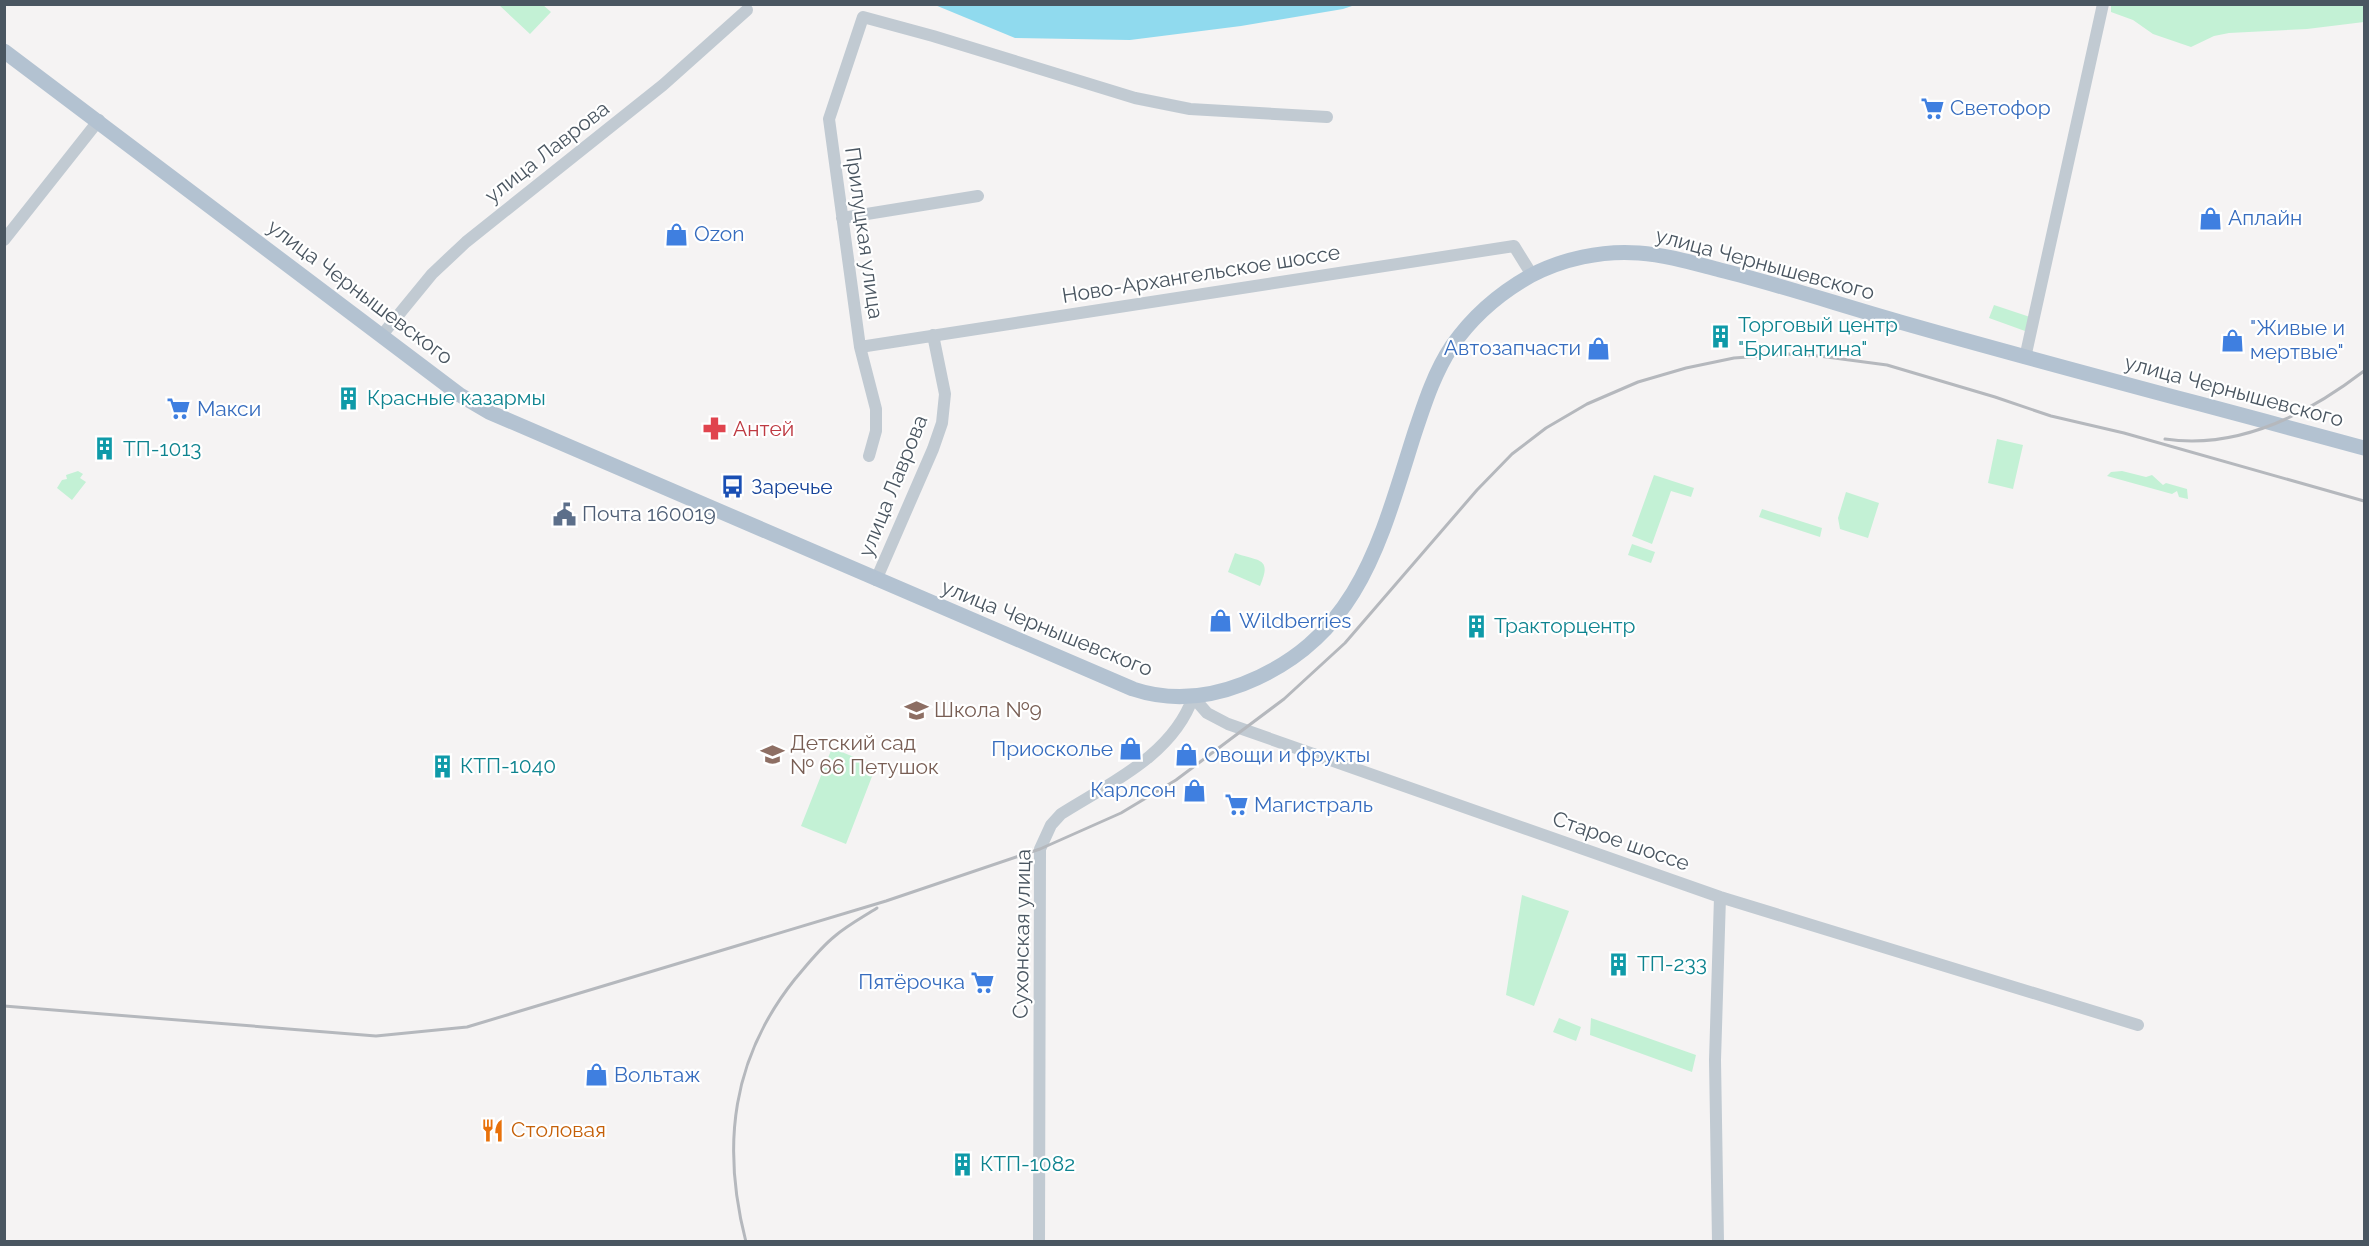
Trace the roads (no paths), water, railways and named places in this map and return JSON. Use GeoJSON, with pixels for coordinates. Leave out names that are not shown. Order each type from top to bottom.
{"type":"FeatureCollection","features":[{"type":"Feature","properties":{"kind":"main road","name":"улица Чернышевского"},"geometry":{"type":"LineString","coordinates":[[4,51],[99,120],[460,394],[489,412],[1133,689],[1169,697],[1193,697],[1229,690],[1281,666],[1302,652],[1335,619],[1365,576],[1425,402],[1451,347],[1471,323],[1501,294],[1532,275],[1566,261],[1591,255],[1637,253],[1669,257],[1734,273],[2025,358],[2364,448]]}},
{"type":"Feature","properties":{"kind":"street"},"geometry":{"type":"LineString","coordinates":[[2025,358],[2103,4]]}},
{"type":"Feature","properties":{"kind":"street","name":"улица Лаврова"},"geometry":{"type":"LineString","coordinates":[[382,335],[432,274],[466,242],[663,85],[747,10]]}},
{"type":"Feature","properties":{"kind":"street","name":"Прилуцкая улица"},"geometry":{"type":"LineString","coordinates":[[869,456],[876,431],[876,409],[860,347],[829,119],[862,17],[933,36],[1135,98],[1190,109],[1327,117]]}},
{"type":"Feature","properties":{"kind":"street"},"geometry":{"type":"LineString","coordinates":[[4,240],[99,120]]}},
{"type":"Feature","properties":{"kind":"street"},"geometry":{"type":"LineString","coordinates":[[842,218],[978,196]]}},
{"type":"Feature","properties":{"kind":"street","name":"Ново-Архангельское шоссе"},"geometry":{"type":"LineString","coordinates":[[860,347],[1514,246],[1532,275]]}},
{"type":"Feature","properties":{"kind":"street","name":"улица Лаврова"},"geometry":{"type":"LineString","coordinates":[[876,580],[930,457],[942,423],[945,394],[933,335]]}},
{"type":"Feature","properties":{"kind":"street","name":"Старое шоссе"},"geometry":{"type":"LineString","coordinates":[[1193,697],[1207,713],[1228,724],[1720,897],[2138,1025]]}},
{"type":"Feature","properties":{"kind":"street","name":"Сухонская улица"},"geometry":{"type":"LineString","coordinates":[[1039,1242],[1040,849],[1051,825],[1061,814],[1167,743],[1187,713],[1193,697]]}},
{"type":"Feature","properties":{"kind":"street"},"geometry":{"type":"LineString","coordinates":[[1718,1242],[1715,1060],[1720,897]]}},
{"type":"Feature","properties":{"kind":"water"},"geometry":{"type":"Polygon","coordinates":[[[935,5],[1355,5],[1241,26],[1130,40],[1015,38],[935,5]]]}},
{"type":"Feature","properties":{"kind":"railway"},"geometry":{"type":"LineString","coordinates":[[4,1006],[376,1036],[467,1027],[886,901],[1040,849],[1121,813],[1176,780],[1284,699],[1345,643],[1477,490],[1512,454],[1546,428],[1587,404],[1638,382],[1686,368],[1734,358],[1789,354],[1887,365],[2051,416],[2124,433],[2364,501]]}},
{"type":"Feature","properties":{"kind":"railway"},"geometry":{"type":"LineString","coordinates":[[2165,439],[2192,441],[2246,434],[2296,414],[2320,401],[2364,371]]}},
{"type":"Feature","properties":{"kind":"railway"},"geometry":{"type":"LineString","coordinates":[[746,1242],[738,1206],[734,1171],[734,1137],[745,1071],[757,1040],[774,1009],[819,951],[840,932],[877,908]]}},
{"type":"Feature","properties":{"kind":"place","name":"Светофор"},"geometry":{"type":"Point","coordinates":[1932,108]}},
{"type":"Feature","properties":{"kind":"place","name":"Аплайн"},"geometry":{"type":"Point","coordinates":[2210,218]}},
{"type":"Feature","properties":{"kind":"place","name":"Ozon"},"geometry":{"type":"Point","coordinates":[676,234]}},
{"type":"Feature","properties":{"kind":"place","name":"Торговый центр \"Бригантина\""},"geometry":{"type":"Point","coordinates":[1720,337]}},
{"type":"Feature","properties":{"kind":"place","name":"\"Живые и мертвые\""},"geometry":{"type":"Point","coordinates":[2232,340]}},
{"type":"Feature","properties":{"kind":"place","name":"Автозапчасти"},"geometry":{"type":"Point","coordinates":[1599,348]}},
{"type":"Feature","properties":{"kind":"place","name":"Красные казармы"},"geometry":{"type":"Point","coordinates":[349,398]}},
{"type":"Feature","properties":{"kind":"place","name":"Макси"},"geometry":{"type":"Point","coordinates":[179,409]}},
{"type":"Feature","properties":{"kind":"place","name":"Антей"},"geometry":{"type":"Point","coordinates":[715,429]}},
{"type":"Feature","properties":{"kind":"place","name":"ТП-1013"},"geometry":{"type":"Point","coordinates":[105,449]}},
{"type":"Feature","properties":{"kind":"place","name":"Заречье"},"geometry":{"type":"Point","coordinates":[733,487]}},
{"type":"Feature","properties":{"kind":"place","name":"Почта 160019"},"geometry":{"type":"Point","coordinates":[564,514]}},
{"type":"Feature","properties":{"kind":"place","name":"Wildberries"},"geometry":{"type":"Point","coordinates":[1221,621]}},
{"type":"Feature","properties":{"kind":"place","name":"Тракторцентр"},"geometry":{"type":"Point","coordinates":[1476,626]}},
{"type":"Feature","properties":{"kind":"place","name":"Школа №9"},"geometry":{"type":"Point","coordinates":[916,710]}},
{"type":"Feature","properties":{"kind":"place","name":"Приосколье"},"geometry":{"type":"Point","coordinates":[1131,749]}},
{"type":"Feature","properties":{"kind":"place","name":"Детский сад № 66 Петушок"},"geometry":{"type":"Point","coordinates":[772,755]}},
{"type":"Feature","properties":{"kind":"place","name":"Овощи и фрукты"},"geometry":{"type":"Point","coordinates":[1186,755]}},
{"type":"Feature","properties":{"kind":"place","name":"КТП-1040"},"geometry":{"type":"Point","coordinates":[442,766]}},
{"type":"Feature","properties":{"kind":"place","name":"Карлсон"},"geometry":{"type":"Point","coordinates":[1194,790]}},
{"type":"Feature","properties":{"kind":"place","name":"Магистраль"},"geometry":{"type":"Point","coordinates":[1236,805]}},
{"type":"Feature","properties":{"kind":"place","name":"ТП-233"},"geometry":{"type":"Point","coordinates":[1619,964]}},
{"type":"Feature","properties":{"kind":"place","name":"Пятёрочка"},"geometry":{"type":"Point","coordinates":[983,982]}},
{"type":"Feature","properties":{"kind":"place","name":"Вольтаж"},"geometry":{"type":"Point","coordinates":[596,1075]}},
{"type":"Feature","properties":{"kind":"place","name":"Столовая"},"geometry":{"type":"Point","coordinates":[493,1130]}},
{"type":"Feature","properties":{"kind":"place","name":"КТП-1082"},"geometry":{"type":"Point","coordinates":[962,1164]}}]}
